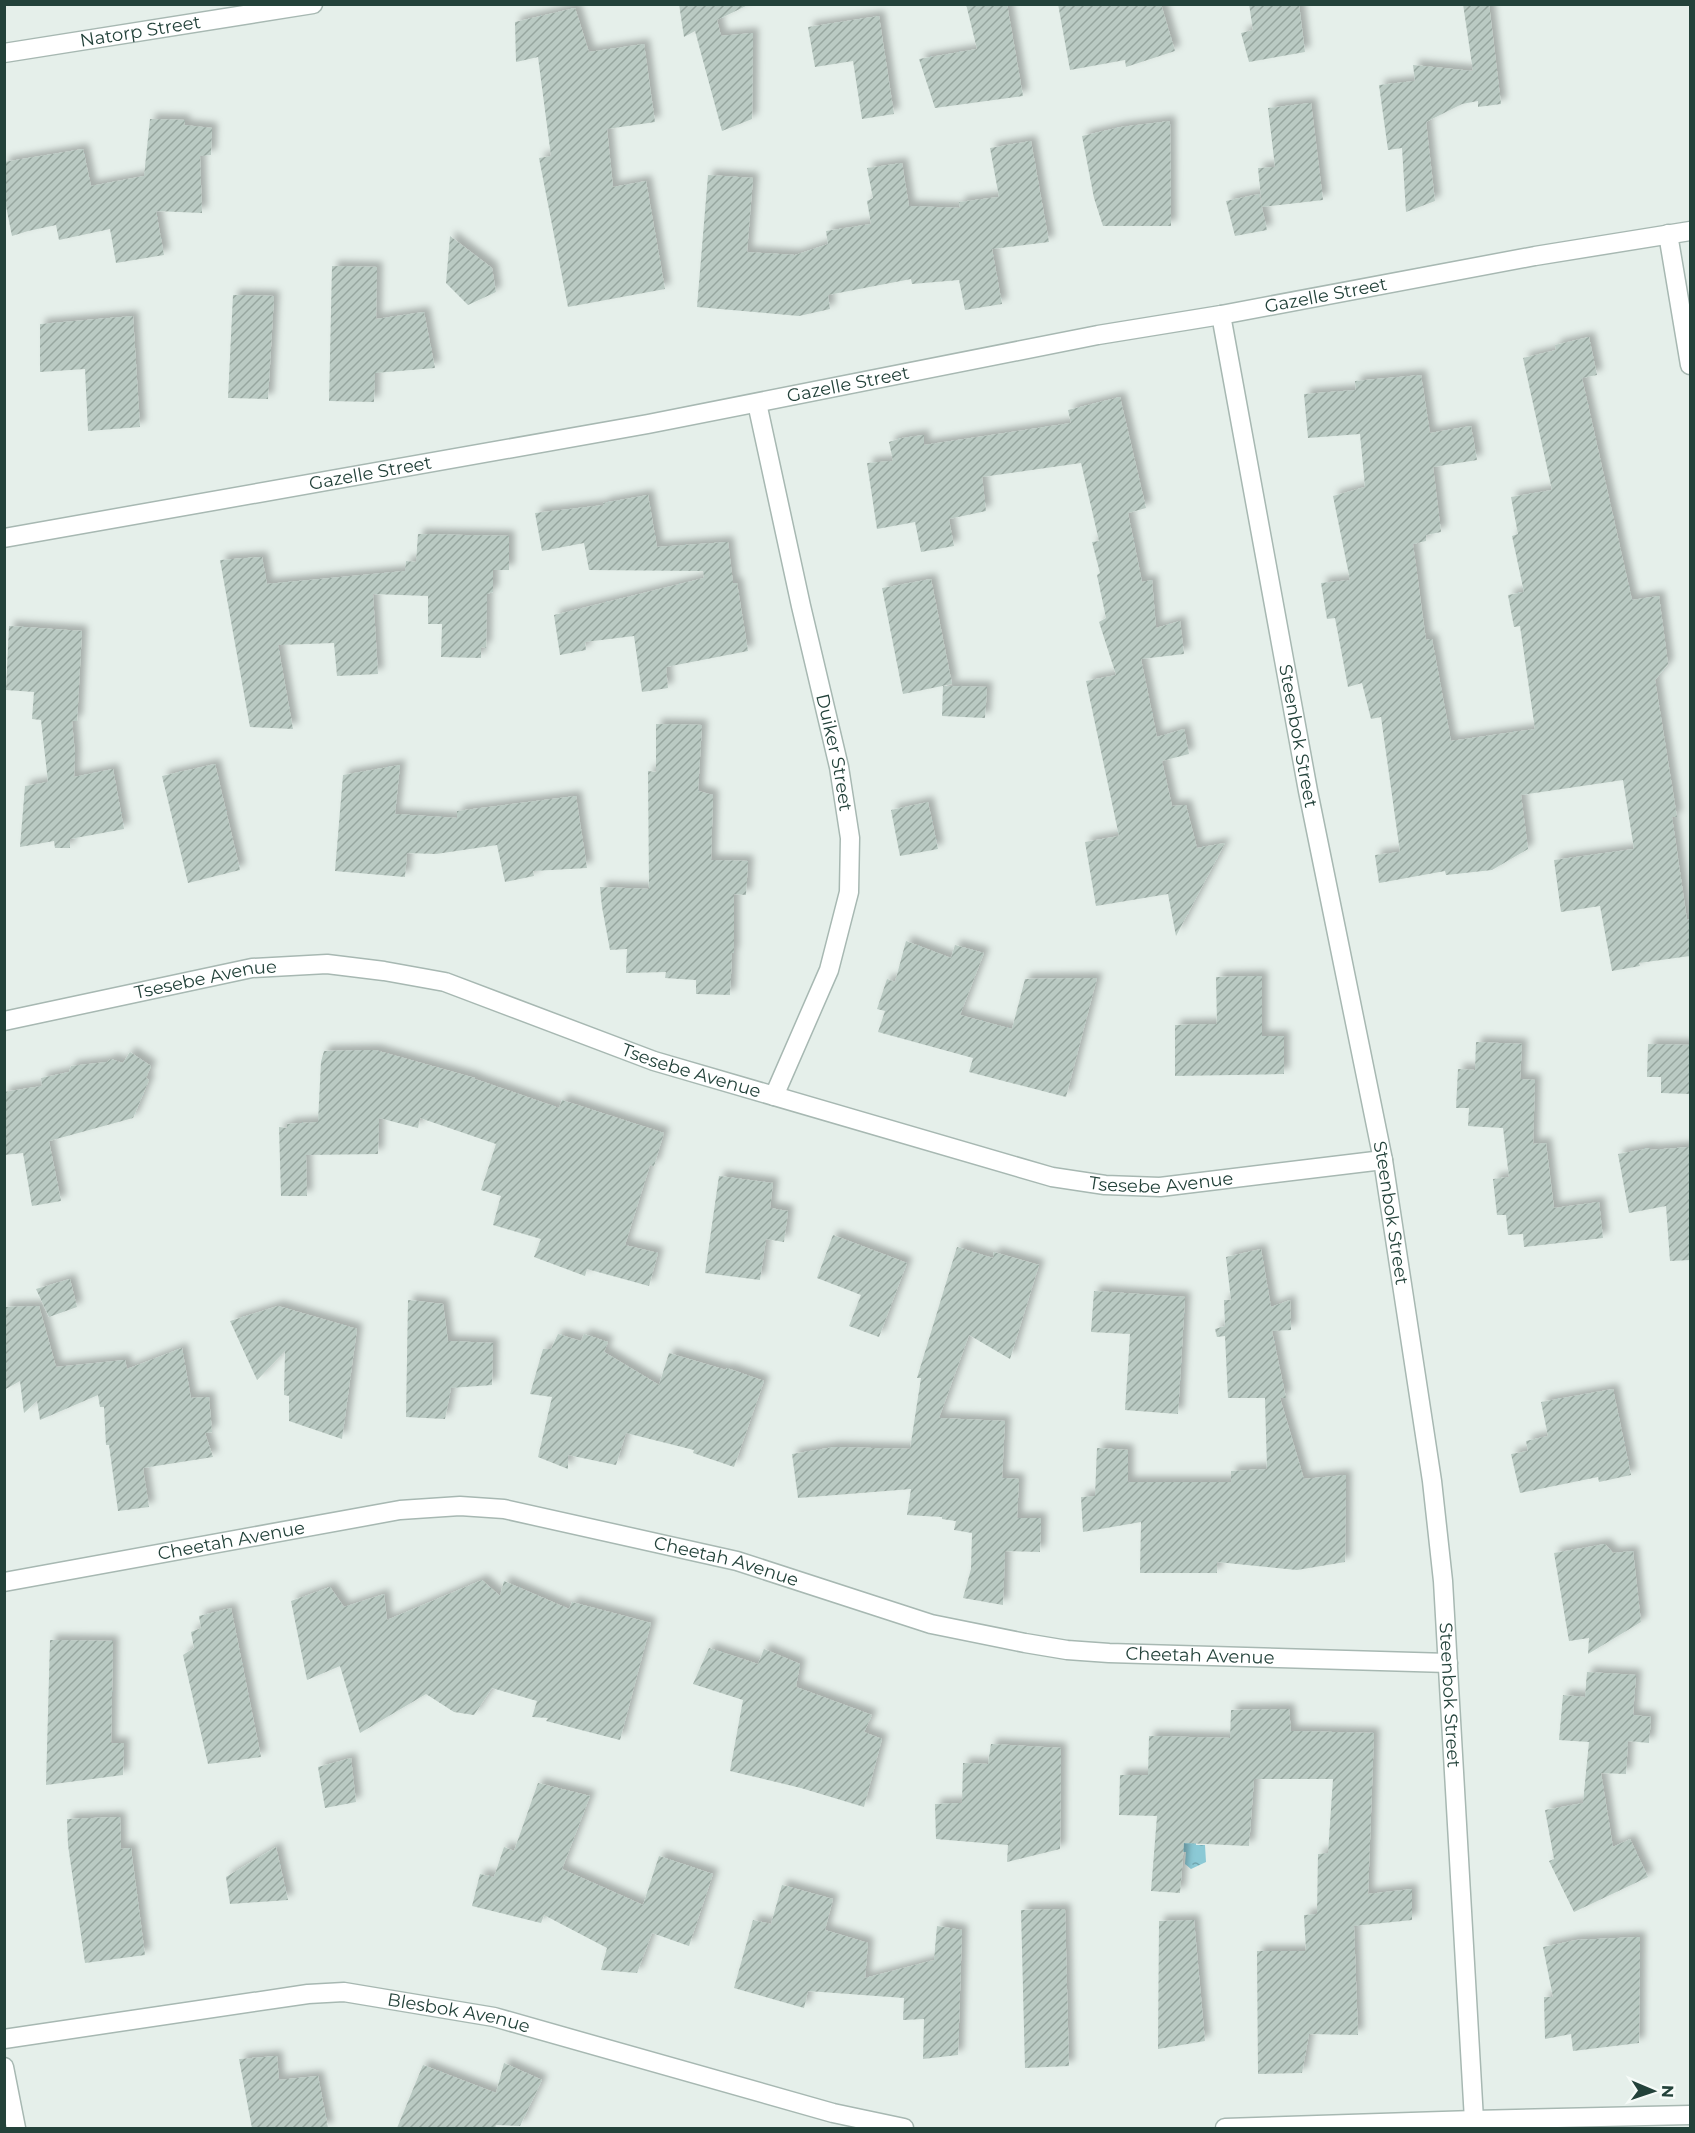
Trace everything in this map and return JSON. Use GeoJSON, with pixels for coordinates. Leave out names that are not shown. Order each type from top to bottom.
{"type":"FeatureCollection","features":[{"type":"Feature","properties":{"kind":"street","name":"Natorp Street"},"geometry":{"type":"LineString","coordinates":[[4,53],[267,9],[313,4]]}},
{"type":"Feature","properties":{"kind":"street","name":"Gazelle Street"},"geometry":{"type":"LineString","coordinates":[[4,538],[590,434],[1098,335],[1221,315],[1536,255],[1690,231]]}},
{"type":"Feature","properties":{"kind":"street"},"geometry":{"type":"LineString","coordinates":[[1668,234],[1690,365]]}},
{"type":"Feature","properties":{"kind":"street","name":"Steenbok Street"},"geometry":{"type":"LineString","coordinates":[[1221,315],[1308,791],[1383,1160],[1431,1481],[1443,1581],[1474,2120]]}},
{"type":"Feature","properties":{"kind":"street","name":"Duiker Street"},"geometry":{"type":"LineString","coordinates":[[757,403],[839,767],[850,838],[849,892],[829,970],[774,1096]]}},
{"type":"Feature","properties":{"kind":"street","name":"Tsesebe Avenue"},"geometry":{"type":"LineString","coordinates":[[4,1021],[252,968],[327,964],[445,982],[654,1061],[1052,1177],[1105,1185],[1160,1187],[1383,1160]]}},
{"type":"Feature","properties":{"kind":"street","name":"Cheetah Avenue"},"geometry":{"type":"LineString","coordinates":[[4,1582],[400,1510],[460,1506],[504,1509],[737,1562],[932,1623],[1067,1650],[1448,1663]]}},
{"type":"Feature","properties":{"kind":"street","name":"Blesbok Avenue"},"geometry":{"type":"LineString","coordinates":[[4,2039],[308,1994],[344,1992],[494,2017],[833,2113],[904,2128]]}},
{"type":"Feature","properties":{"kind":"street"},"geometry":{"type":"LineString","coordinates":[[4,2067],[16,2128]]}},
{"type":"Feature","properties":{"kind":"street"},"geometry":{"type":"LineString","coordinates":[[1225,2128],[1690,2115]]}},
{"type":"Feature","properties":{"kind":"water"},"geometry":{"type":"Polygon","coordinates":[[[1195,1826],[1196,1845],[1205,1845],[1206,1862],[1191,1869],[1185,1864],[1186,1852],[1162,1851],[1195,1826]]]}},
{"type":"Feature","properties":{"kind":"building"},"geometry":{"type":"Polygon","coordinates":[[[679,4],[750,4],[717,20],[721,36],[753,33],[752,119],[722,131],[695,31],[684,37],[679,4]]]}},
{"type":"Feature","properties":{"kind":"building"},"geometry":{"type":"Polygon","coordinates":[[[966,4],[1007,4],[1023,96],[935,108],[919,59],[977,49],[966,4]]]}},
{"type":"Feature","properties":{"kind":"building"},"geometry":{"type":"Polygon","coordinates":[[[1058,4],[1161,4],[1175,51],[1126,67],[1125,60],[1070,70],[1058,4]]]}},
{"type":"Feature","properties":{"kind":"building"},"geometry":{"type":"Polygon","coordinates":[[[1249,4],[1299,4],[1305,52],[1249,62],[1241,33],[1253,30],[1249,4]]]}},
{"type":"Feature","properties":{"kind":"building"},"geometry":{"type":"Polygon","coordinates":[[[1463,4],[1489,4],[1501,104],[1478,107],[1478,101],[1462,104],[1426,122],[1435,201],[1406,212],[1402,148],[1388,150],[1379,85],[1415,81],[1413,65],[1473,71],[1463,4]]]}},
{"type":"Feature","properties":{"kind":"building"},"geometry":{"type":"Polygon","coordinates":[[[575,8],[589,52],[644,44],[655,122],[607,129],[613,187],[646,181],[665,289],[568,307],[539,158],[551,156],[538,57],[516,62],[515,22],[575,8]]]}},
{"type":"Feature","properties":{"kind":"building"},"geometry":{"type":"Polygon","coordinates":[[[879,16],[894,114],[862,119],[853,61],[815,67],[808,27],[879,16]]]}},
{"type":"Feature","properties":{"kind":"building"},"geometry":{"type":"Polygon","coordinates":[[[1311,103],[1323,200],[1262,207],[1258,168],[1275,167],[1268,108],[1311,103]]]}},
{"type":"Feature","properties":{"kind":"building"},"geometry":{"type":"Polygon","coordinates":[[[150,119],[185,120],[184,125],[212,128],[211,155],[200,156],[202,213],[156,211],[164,255],[116,263],[110,229],[59,240],[56,225],[12,236],[4,196],[4,162],[83,149],[91,186],[144,176],[150,119]]]}},
{"type":"Feature","properties":{"kind":"building"},"geometry":{"type":"Polygon","coordinates":[[[1170,121],[1171,226],[1103,226],[1094,198],[1082,136],[1121,127],[1170,121]]]}},
{"type":"Feature","properties":{"kind":"building"},"geometry":{"type":"Polygon","coordinates":[[[1031,141],[1049,242],[992,249],[1002,304],[965,310],[959,280],[912,284],[911,279],[828,295],[830,309],[799,316],[697,307],[708,175],[753,178],[747,252],[795,255],[828,244],[826,231],[871,224],[867,201],[873,198],[867,168],[902,163],[909,206],[960,208],[959,202],[999,197],[990,148],[1031,141]]]}},
{"type":"Feature","properties":{"kind":"building"},"geometry":{"type":"Polygon","coordinates":[[[1259,194],[1267,230],[1235,236],[1226,201],[1259,194]]]}},
{"type":"Feature","properties":{"kind":"building"},"geometry":{"type":"Polygon","coordinates":[[[450,236],[492,268],[496,292],[468,305],[446,283],[450,236]]]}},
{"type":"Feature","properties":{"kind":"building"},"geometry":{"type":"Polygon","coordinates":[[[332,266],[377,267],[376,319],[424,312],[435,368],[375,373],[374,402],[329,401],[332,266]]]}},
{"type":"Feature","properties":{"kind":"building"},"geometry":{"type":"Polygon","coordinates":[[[233,295],[274,296],[268,399],[228,398],[233,295]]]}},
{"type":"Feature","properties":{"kind":"building"},"geometry":{"type":"Polygon","coordinates":[[[133,316],[140,427],[88,431],[85,369],[40,372],[40,324],[133,316]]]}},
{"type":"Feature","properties":{"kind":"building"},"geometry":{"type":"Polygon","coordinates":[[[1589,337],[1597,375],[1582,378],[1632,600],[1659,596],[1668,664],[1655,680],[1677,817],[1672,817],[1687,920],[1690,919],[1690,956],[1639,963],[1640,966],[1612,971],[1600,906],[1561,912],[1554,860],[1634,849],[1623,780],[1521,795],[1528,849],[1492,870],[1446,875],[1445,871],[1379,883],[1375,855],[1400,852],[1381,717],[1371,719],[1362,683],[1348,687],[1335,618],[1327,619],[1321,583],[1350,580],[1333,496],[1365,487],[1360,434],[1308,438],[1304,394],[1356,390],[1355,381],[1421,375],[1430,433],[1471,426],[1477,460],[1433,467],[1441,532],[1426,535],[1426,541],[1413,544],[1426,640],[1432,639],[1451,741],[1535,729],[1520,626],[1514,627],[1508,595],[1524,592],[1512,536],[1518,534],[1511,497],[1552,490],[1523,358],[1556,350],[1555,345],[1589,337]]]}},
{"type":"Feature","properties":{"kind":"building"},"geometry":{"type":"Polygon","coordinates":[[[1120,397],[1146,508],[1128,513],[1142,582],[1152,580],[1156,628],[1180,621],[1184,654],[1141,659],[1157,737],[1184,729],[1189,754],[1162,761],[1172,806],[1186,805],[1197,848],[1225,843],[1176,936],[1168,894],[1096,906],[1085,842],[1119,836],[1086,681],[1116,675],[1099,622],[1106,618],[1097,575],[1100,573],[1092,542],[1099,541],[1081,463],[982,477],[986,511],[949,519],[954,546],[921,552],[915,522],[877,529],[867,463],[893,461],[889,442],[902,438],[924,435],[924,445],[1071,423],[1068,410],[1120,397]]]}},
{"type":"Feature","properties":{"kind":"building"},"geometry":{"type":"Polygon","coordinates":[[[648,495],[657,547],[728,542],[733,583],[737,583],[748,651],[666,667],[668,688],[642,692],[634,636],[585,642],[586,650],[560,655],[554,615],[704,578],[703,571],[589,570],[584,543],[542,551],[535,513],[604,505],[603,503],[648,495]]]}},
{"type":"Feature","properties":{"kind":"building"},"geometry":{"type":"Polygon","coordinates":[[[418,534],[509,536],[509,570],[493,570],[493,592],[487,594],[486,648],[481,647],[481,658],[441,657],[442,624],[428,624],[428,596],[373,594],[378,674],[337,676],[334,643],[278,645],[293,729],[250,727],[220,560],[262,557],[267,584],[405,571],[406,561],[416,562],[418,534]]]}},
{"type":"Feature","properties":{"kind":"building"},"geometry":{"type":"Polygon","coordinates":[[[931,579],[952,684],[903,694],[882,588],[931,579]]]}},
{"type":"Feature","properties":{"kind":"building"},"geometry":{"type":"Polygon","coordinates":[[[9,626],[82,631],[77,721],[72,721],[75,754],[74,777],[113,769],[124,829],[70,839],[70,848],[55,848],[54,841],[20,847],[25,786],[48,782],[41,720],[32,719],[34,692],[6,690],[9,626]]]}},
{"type":"Feature","properties":{"kind":"building"},"geometry":{"type":"Polygon","coordinates":[[[943,686],[987,687],[985,718],[942,716],[943,686]]]}},
{"type":"Feature","properties":{"kind":"building"},"geometry":{"type":"Polygon","coordinates":[[[656,724],[702,725],[698,791],[713,795],[711,860],[748,861],[746,895],[734,894],[734,953],[732,953],[730,995],[696,994],[696,980],[665,978],[666,972],[626,973],[627,949],[610,950],[600,887],[649,889],[648,771],[656,772],[656,724]]]}},
{"type":"Feature","properties":{"kind":"building"},"geometry":{"type":"Polygon","coordinates":[[[215,764],[240,870],[188,883],[162,776],[215,764]]]}},
{"type":"Feature","properties":{"kind":"building"},"geometry":{"type":"Polygon","coordinates":[[[400,765],[395,814],[457,818],[457,811],[576,796],[587,868],[533,871],[534,876],[505,882],[497,845],[436,854],[407,853],[405,877],[335,871],[343,775],[400,765]]]}},
{"type":"Feature","properties":{"kind":"building"},"geometry":{"type":"Polygon","coordinates":[[[928,802],[938,849],[900,856],[891,810],[928,802]]]}},
{"type":"Feature","properties":{"kind":"building"},"geometry":{"type":"Polygon","coordinates":[[[906,941],[951,958],[955,945],[984,953],[960,1015],[1012,1029],[1025,979],[1097,978],[1066,1097],[969,1072],[973,1058],[878,1032],[885,1011],[877,1009],[887,979],[895,982],[906,941]]]}},
{"type":"Feature","properties":{"kind":"building"},"geometry":{"type":"Polygon","coordinates":[[[1262,976],[1262,1036],[1284,1036],[1284,1074],[1175,1076],[1175,1025],[1217,1024],[1216,977],[1262,976]]]}},
{"type":"Feature","properties":{"kind":"building"},"geometry":{"type":"Polygon","coordinates":[[[1476,1042],[1522,1044],[1520,1079],[1535,1080],[1533,1144],[1546,1143],[1554,1208],[1599,1202],[1603,1238],[1524,1247],[1523,1234],[1508,1235],[1506,1215],[1497,1215],[1493,1179],[1509,1177],[1503,1128],[1468,1126],[1469,1108],[1456,1108],[1458,1069],[1475,1070],[1476,1042]]]}},
{"type":"Feature","properties":{"kind":"building"},"geometry":{"type":"Polygon","coordinates":[[[1648,1044],[1690,1045],[1690,1094],[1661,1093],[1661,1077],[1647,1077],[1648,1044]]]}},
{"type":"Feature","properties":{"kind":"building"},"geometry":{"type":"Polygon","coordinates":[[[375,1050],[475,1078],[559,1108],[562,1100],[664,1133],[654,1166],[650,1165],[625,1245],[658,1253],[649,1286],[587,1269],[585,1276],[534,1257],[541,1239],[493,1225],[501,1196],[481,1190],[496,1144],[420,1118],[418,1128],[379,1118],[378,1154],[306,1155],[307,1196],[281,1196],[279,1127],[287,1128],[287,1124],[318,1122],[321,1062],[324,1051],[375,1050]]]}},
{"type":"Feature","properties":{"kind":"building"},"geometry":{"type":"Polygon","coordinates":[[[130,1052],[151,1066],[146,1078],[149,1080],[133,1118],[49,1141],[61,1201],[32,1206],[23,1153],[4,1155],[4,1092],[42,1086],[41,1078],[69,1072],[71,1066],[107,1062],[111,1059],[123,1063],[130,1052]]]}},
{"type":"Feature","properties":{"kind":"building"},"geometry":{"type":"Polygon","coordinates":[[[1690,1147],[1690,1260],[1670,1261],[1666,1206],[1629,1213],[1618,1154],[1650,1148],[1650,1150],[1690,1147]]]}},
{"type":"Feature","properties":{"kind":"building"},"geometry":{"type":"Polygon","coordinates":[[[719,1176],[773,1183],[770,1208],[788,1211],[784,1242],[766,1239],[760,1280],[705,1273],[719,1176]]]}},
{"type":"Feature","properties":{"kind":"building"},"geometry":{"type":"Polygon","coordinates":[[[833,1235],[907,1263],[879,1337],[849,1326],[861,1295],[817,1278],[833,1235]]]}},
{"type":"Feature","properties":{"kind":"building"},"geometry":{"type":"Polygon","coordinates":[[[957,1247],[993,1258],[994,1252],[1039,1265],[1010,1359],[969,1335],[939,1418],[1005,1421],[1002,1478],[1019,1479],[1017,1518],[1041,1518],[1040,1552],[1005,1551],[1003,1605],[963,1598],[971,1569],[972,1533],[954,1530],[956,1521],[942,1519],[942,1517],[907,1515],[911,1489],[798,1498],[792,1454],[834,1447],[910,1449],[921,1378],[917,1378],[957,1247]]]}},
{"type":"Feature","properties":{"kind":"building"},"geometry":{"type":"Polygon","coordinates":[[[1261,1249],[1271,1307],[1290,1300],[1291,1330],[1272,1331],[1286,1398],[1280,1398],[1304,1479],[1346,1475],[1345,1562],[1297,1570],[1217,1562],[1217,1573],[1140,1573],[1141,1522],[1083,1532],[1081,1497],[1095,1496],[1097,1448],[1128,1450],[1128,1482],[1231,1482],[1231,1471],[1267,1469],[1265,1398],[1228,1398],[1225,1336],[1217,1337],[1215,1329],[1225,1326],[1224,1300],[1231,1300],[1226,1257],[1261,1249]]]}},
{"type":"Feature","properties":{"kind":"building"},"geometry":{"type":"Polygon","coordinates":[[[70,1279],[77,1307],[49,1317],[36,1289],[70,1279]]]}},
{"type":"Feature","properties":{"kind":"building"},"geometry":{"type":"Polygon","coordinates":[[[1094,1291],[1185,1297],[1178,1414],[1125,1410],[1130,1334],[1091,1332],[1094,1291]]]}},
{"type":"Feature","properties":{"kind":"building"},"geometry":{"type":"Polygon","coordinates":[[[408,1300],[443,1304],[448,1341],[493,1343],[492,1385],[451,1388],[445,1419],[406,1417],[408,1300]]]}},
{"type":"Feature","properties":{"kind":"building"},"geometry":{"type":"Polygon","coordinates":[[[39,1306],[56,1367],[125,1360],[127,1369],[182,1348],[191,1398],[209,1397],[212,1432],[205,1433],[213,1457],[143,1468],[149,1507],[118,1511],[109,1445],[106,1445],[104,1407],[100,1407],[98,1395],[40,1420],[37,1401],[24,1413],[20,1381],[4,1390],[4,1307],[39,1306]]]}},
{"type":"Feature","properties":{"kind":"building"},"geometry":{"type":"Polygon","coordinates":[[[278,1306],[357,1329],[342,1439],[289,1421],[289,1396],[284,1395],[285,1351],[257,1380],[230,1321],[278,1306]]]}},
{"type":"Feature","properties":{"kind":"building"},"geometry":{"type":"Polygon","coordinates":[[[558,1334],[581,1341],[584,1334],[608,1342],[604,1352],[659,1385],[669,1353],[726,1370],[727,1368],[764,1381],[734,1467],[693,1453],[694,1450],[626,1433],[616,1465],[568,1455],[568,1469],[538,1457],[552,1397],[530,1394],[543,1349],[551,1349],[558,1334]]]}},
{"type":"Feature","properties":{"kind":"building"},"geometry":{"type":"Polygon","coordinates":[[[1613,1389],[1631,1475],[1599,1482],[1598,1477],[1520,1493],[1511,1454],[1528,1451],[1526,1441],[1548,1436],[1541,1402],[1613,1389]]]}},
{"type":"Feature","properties":{"kind":"building"},"geometry":{"type":"Polygon","coordinates":[[[1605,1544],[1613,1553],[1633,1551],[1641,1622],[1588,1654],[1589,1638],[1569,1641],[1554,1553],[1605,1544]]]}},
{"type":"Feature","properties":{"kind":"building"},"geometry":{"type":"Polygon","coordinates":[[[482,1580],[500,1596],[504,1581],[569,1609],[572,1602],[651,1623],[620,1740],[546,1721],[548,1718],[532,1717],[537,1701],[492,1688],[474,1715],[454,1712],[426,1694],[360,1733],[340,1666],[307,1680],[291,1601],[330,1587],[344,1607],[384,1594],[387,1620],[482,1580]]]}},
{"type":"Feature","properties":{"kind":"building"},"geometry":{"type":"Polygon","coordinates":[[[231,1608],[261,1757],[208,1764],[183,1655],[194,1648],[191,1632],[201,1628],[199,1616],[231,1608]]]}},
{"type":"Feature","properties":{"kind":"building"},"geometry":{"type":"Polygon","coordinates":[[[50,1640],[113,1641],[111,1743],[124,1743],[123,1775],[46,1785],[50,1640]]]}},
{"type":"Feature","properties":{"kind":"building"},"geometry":{"type":"Polygon","coordinates":[[[709,1648],[758,1664],[764,1649],[800,1664],[796,1687],[872,1715],[864,1732],[882,1739],[864,1807],[801,1788],[730,1771],[743,1700],[693,1684],[709,1648]]]}},
{"type":"Feature","properties":{"kind":"building"},"geometry":{"type":"Polygon","coordinates":[[[1587,1672],[1636,1675],[1633,1715],[1651,1717],[1649,1743],[1628,1741],[1626,1774],[1601,1773],[1613,1847],[1630,1839],[1648,1877],[1574,1912],[1549,1861],[1554,1859],[1545,1810],[1583,1803],[1589,1742],[1559,1740],[1563,1695],[1585,1697],[1587,1672]]]}},
{"type":"Feature","properties":{"kind":"building"},"geometry":{"type":"Polygon","coordinates":[[[1289,1709],[1291,1731],[1374,1733],[1368,1894],[1412,1889],[1412,1920],[1354,1926],[1358,2035],[1309,2034],[1302,2073],[1258,2074],[1257,1951],[1306,1951],[1304,1915],[1317,1914],[1318,1854],[1328,1853],[1333,1779],[1254,1779],[1249,1846],[1184,1843],[1180,1893],[1151,1891],[1157,1816],[1119,1815],[1120,1775],[1148,1775],[1149,1736],[1230,1738],[1231,1710],[1289,1709]]]}},
{"type":"Feature","properties":{"kind":"building"},"geometry":{"type":"Polygon","coordinates":[[[991,1744],[1061,1748],[1060,1849],[1007,1862],[1008,1845],[936,1839],[935,1804],[962,1803],[963,1763],[988,1764],[991,1744]]]}},
{"type":"Feature","properties":{"kind":"building"},"geometry":{"type":"Polygon","coordinates":[[[351,1758],[356,1802],[325,1808],[318,1767],[351,1758]]]}},
{"type":"Feature","properties":{"kind":"building"},"geometry":{"type":"Polygon","coordinates":[[[538,1783],[590,1796],[562,1869],[643,1905],[659,1856],[713,1874],[689,1946],[652,1933],[637,1973],[601,1970],[607,1948],[544,1915],[541,1923],[472,1906],[480,1874],[494,1877],[504,1847],[514,1851],[538,1783]]]}},
{"type":"Feature","properties":{"kind":"building"},"geometry":{"type":"Polygon","coordinates":[[[120,1817],[121,1849],[131,1848],[145,1955],[85,1963],[68,1845],[67,1819],[120,1817]]]}},
{"type":"Feature","properties":{"kind":"building"},"geometry":{"type":"Polygon","coordinates":[[[276,1847],[288,1900],[230,1904],[226,1877],[276,1847]]]}},
{"type":"Feature","properties":{"kind":"building"},"geometry":{"type":"Polygon","coordinates":[[[782,1885],[833,1899],[825,1930],[868,1943],[865,1978],[934,1960],[937,1926],[962,1930],[958,2055],[923,2059],[924,2019],[903,2020],[904,1998],[808,1991],[804,2008],[734,1988],[753,1920],[771,1924],[782,1885]]]}},
{"type":"Feature","properties":{"kind":"building"},"geometry":{"type":"Polygon","coordinates":[[[1065,1909],[1069,2066],[1025,2068],[1021,1910],[1065,1909]]]}},
{"type":"Feature","properties":{"kind":"building"},"geometry":{"type":"Polygon","coordinates":[[[1194,1920],[1205,2041],[1158,2049],[1159,1921],[1194,1920]]]}},
{"type":"Feature","properties":{"kind":"building"},"geometry":{"type":"Polygon","coordinates":[[[1640,1937],[1639,2043],[1573,2051],[1571,2034],[1545,2039],[1544,1997],[1553,1997],[1543,1947],[1576,1940],[1640,1937]]]}},
{"type":"Feature","properties":{"kind":"building"},"geometry":{"type":"Polygon","coordinates":[[[277,2056],[279,2080],[318,2076],[328,2128],[252,2128],[239,2059],[277,2056]]]}},
{"type":"Feature","properties":{"kind":"building"},"geometry":{"type":"Polygon","coordinates":[[[504,2063],[542,2080],[520,2126],[397,2128],[423,2065],[496,2093],[504,2063]]]}}]}
